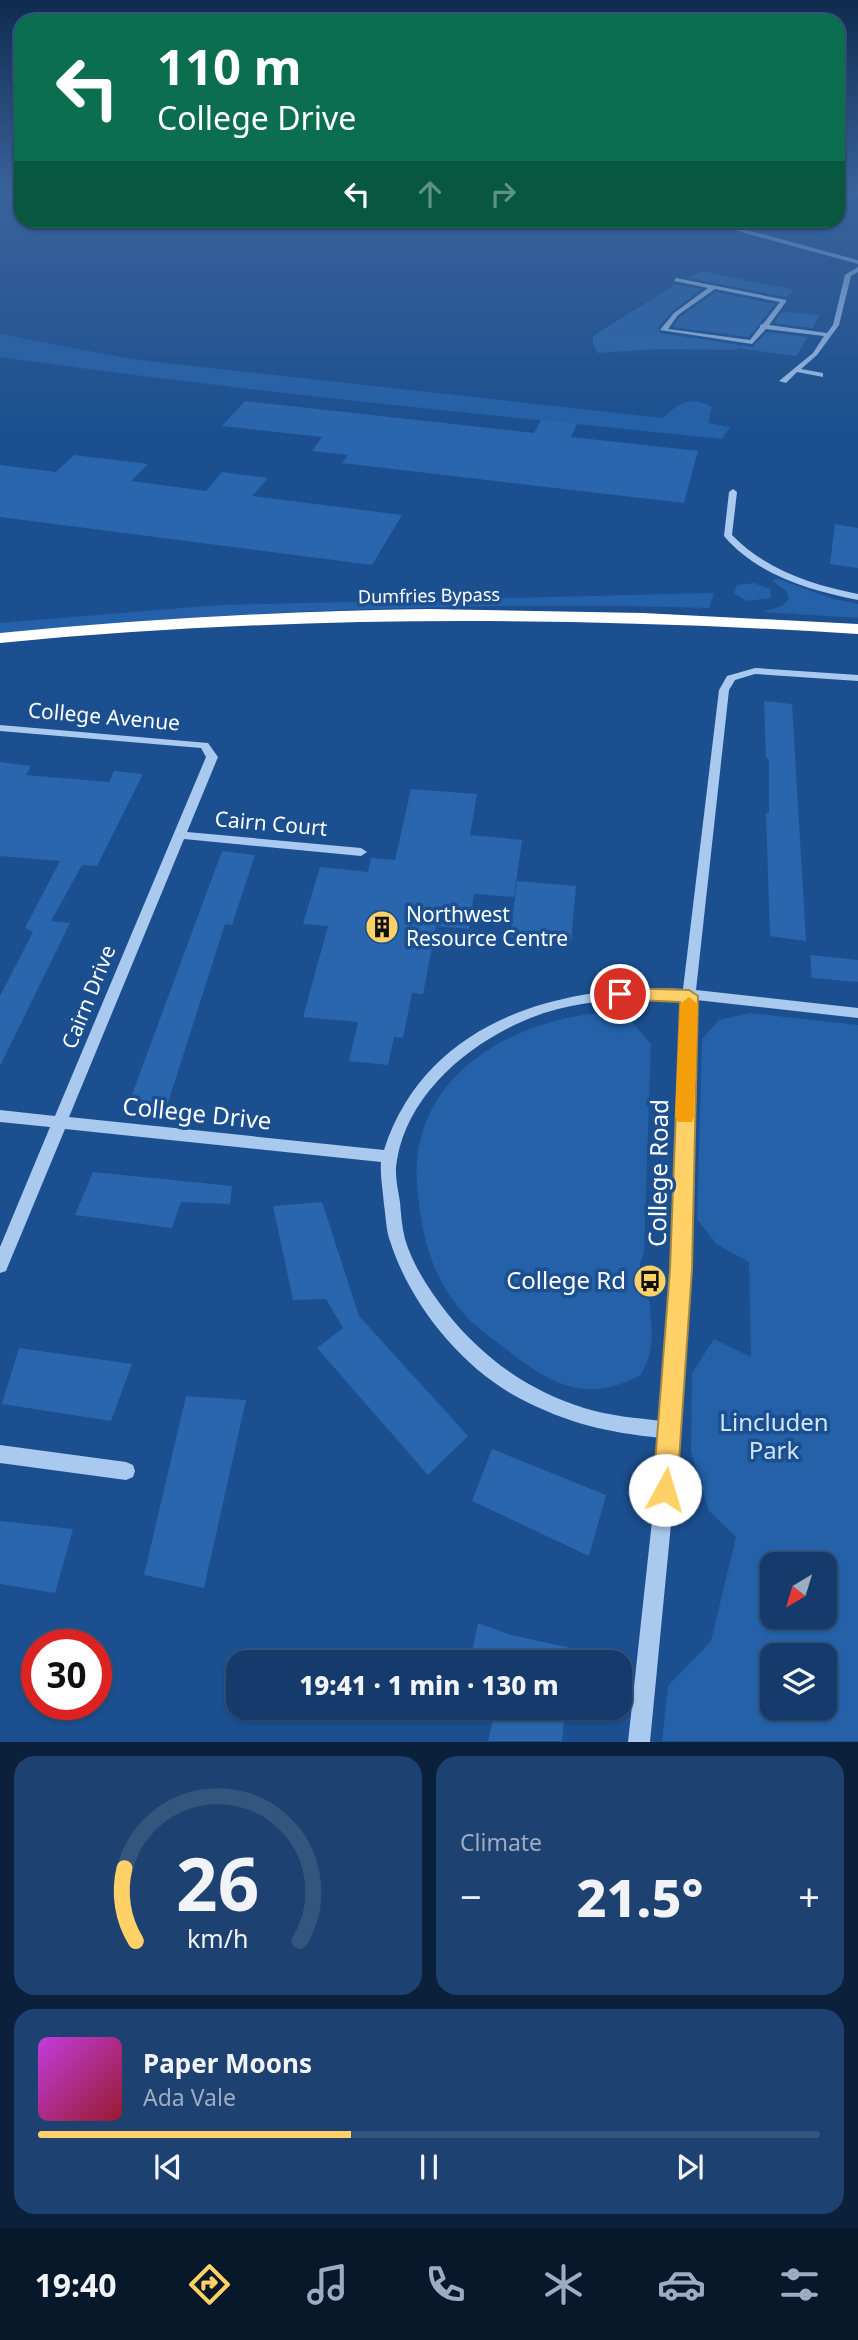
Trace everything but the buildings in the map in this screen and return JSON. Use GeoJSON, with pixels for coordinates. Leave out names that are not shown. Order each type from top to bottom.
{"type":"FeatureCollection","features":[{"type":"Feature","properties":{"kind":"highway","name":"Dumfries Bypass"},"geometry":{"type":"LineString","coordinates":[[0,638],[154,624],[433,613],[675,617],[858,629]]}},
{"type":"Feature","properties":{"kind":"street"},"geometry":{"type":"LineString","coordinates":[[783,381],[815,354],[836,325],[848,275]]}},
{"type":"Feature","properties":{"kind":"street"},"geometry":{"type":"LineString","coordinates":[[676,280],[714,287],[783,302],[752,342],[663,330],[676,314],[714,287]]}},
{"type":"Feature","properties":{"kind":"street"},"geometry":{"type":"LineString","coordinates":[[762,326],[829,335]]}},
{"type":"Feature","properties":{"kind":"street"},"geometry":{"type":"LineString","coordinates":[[796,370],[820,375]]}},
{"type":"Feature","properties":{"kind":"street"},"geometry":{"type":"LineString","coordinates":[[733,492],[728,536],[737,547],[773,568],[822,587],[858,597]]}},
{"type":"Feature","properties":{"kind":"street","name":"College Road"},"geometry":{"type":"LineString","coordinates":[[639,1741],[671,1431],[681,1269],[689,996],[724,690],[731,678],[755,671],[858,678]]}},
{"type":"Feature","properties":{"kind":"street","name":"College Avenue"},"geometry":{"type":"LineString","coordinates":[[0,728],[204,745]]}},
{"type":"Feature","properties":{"kind":"street","name":"Cairn Drive"},"geometry":{"type":"LineString","coordinates":[[0,1266],[212,757],[204,745]]}},
{"type":"Feature","properties":{"kind":"street","name":"Cairn Court"},"geometry":{"type":"LineString","coordinates":[[178,835],[361,852]]}},
{"type":"Feature","properties":{"kind":"street"},"geometry":{"type":"LineString","coordinates":[[671,1431],[593,1420],[522,1390],[466,1348],[428,1302],[398,1244],[389,1181],[389,1157],[404,1119],[426,1086],[464,1048],[495,1028],[542,1008],[572,1000],[636,993],[858,1013]]}},
{"type":"Feature","properties":{"kind":"street","name":"College Drive"},"geometry":{"type":"LineString","coordinates":[[0,1116],[389,1157]]}},
{"type":"Feature","properties":{"kind":"street"},"geometry":{"type":"LineString","coordinates":[[0,1454],[126,1471]]}},
{"type":"Feature","properties":{"kind":"green space"},"geometry":{"type":"Polygon","coordinates":[[[0,334],[131,359],[662,418],[680,405],[691,401],[712,407],[708,423],[730,427],[722,439],[180,381],[0,357],[0,334]]]}},
{"type":"Feature","properties":{"kind":"green space"},"geometry":{"type":"Polygon","coordinates":[[[776,578],[830,598],[858,604],[858,618],[762,612],[782,606],[789,599],[786,591],[773,581],[776,578]]]}},
{"type":"Feature","properties":{"kind":"green space"},"geometry":{"type":"Polygon","coordinates":[[[754,583],[770,589],[771,598],[747,601],[734,593],[737,585],[754,583]]]}},
{"type":"Feature","properties":{"kind":"green space"},"geometry":{"type":"Polygon","coordinates":[[[714,593],[709,608],[531,606],[354,610],[177,619],[0,633],[0,623],[219,605],[714,593]]]}},
{"type":"Feature","properties":{"kind":"green space"},"geometry":{"type":"Polygon","coordinates":[[[599,1013],[630,1020],[651,1044],[644,1253],[640,1263],[641,1297],[649,1299],[652,1338],[649,1356],[641,1375],[621,1384],[586,1389],[555,1381],[539,1373],[464,1314],[440,1280],[428,1250],[417,1185],[419,1148],[429,1115],[447,1087],[470,1063],[498,1044],[530,1029],[599,1013]]]}},
{"type":"Feature","properties":{"kind":"green space","name":"Lincluden Park"},"geometry":{"type":"Polygon","coordinates":[[[750,1013],[858,1025],[858,1741],[662,1741],[668,1686],[711,1641],[736,1537],[709,1511],[691,1452],[692,1373],[714,1339],[751,1357],[749,1262],[716,1244],[697,1219],[702,1039],[719,1020],[750,1013]]]}},
{"type":"Feature","properties":{"kind":"slow traffic"},"geometry":{"type":"LineString","coordinates":[[685,1117],[689,1004]]}},
{"type":"Feature","properties":{"kind":"place","name":"Northwest Resource Centre"},"geometry":{"type":"Point","coordinates":[382,927]}},
{"type":"Feature","properties":{"kind":"place","name":"College Rd"},"geometry":{"type":"Point","coordinates":[650,1281]}},
{"type":"Feature","properties":{"kind":"route"},"geometry":{"type":"LineString","coordinates":[[620,994],[689,996],[681,1269],[665,1490]]}}]}
